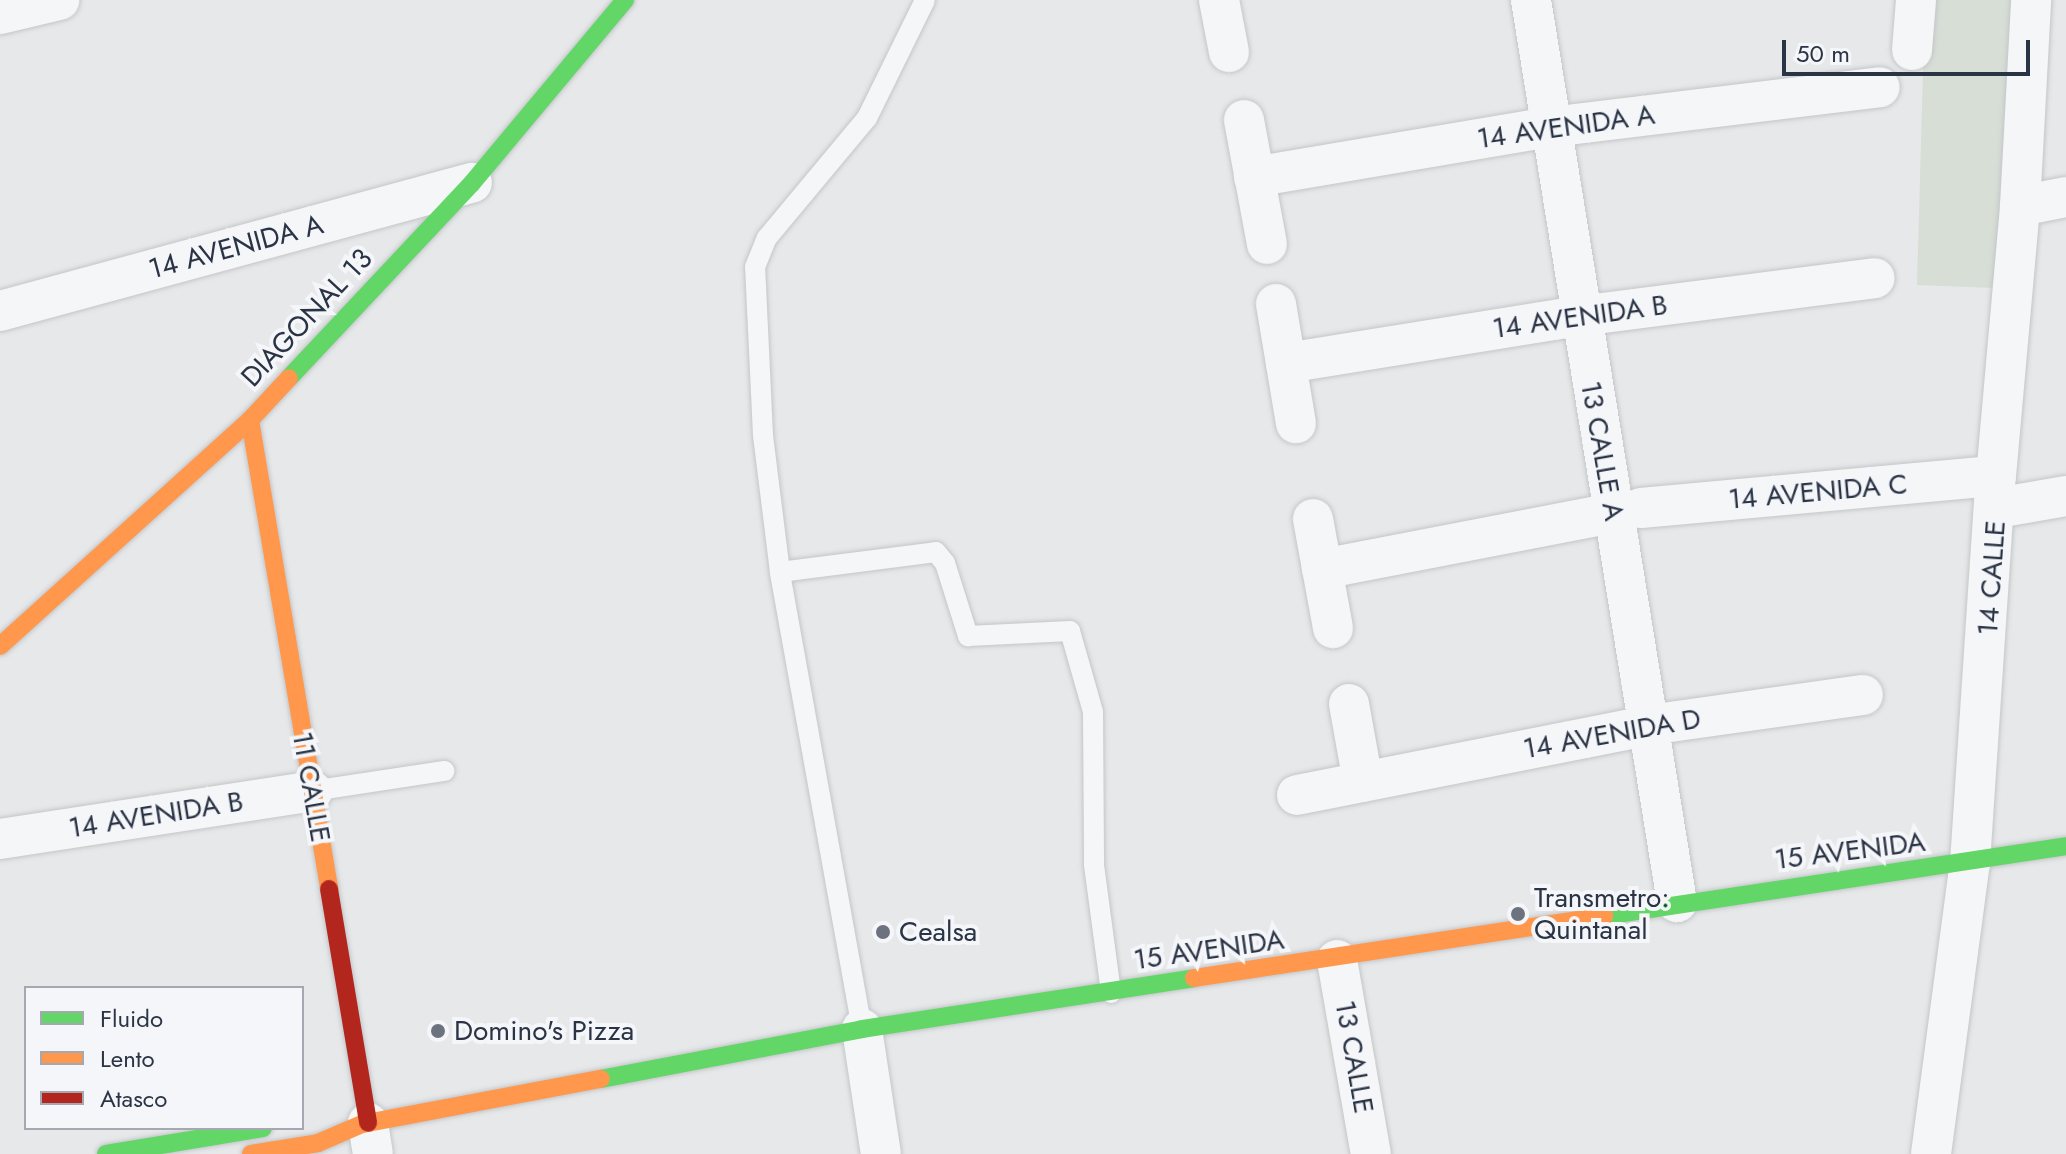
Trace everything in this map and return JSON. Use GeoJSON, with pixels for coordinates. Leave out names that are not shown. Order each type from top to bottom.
{"type":"FeatureCollection","features":[{"type":"Feature","properties":{"kind":"main road","name":"DIAGONAL 13"},"geometry":{"type":"LineString","coordinates":[[0,646],[250,420],[472,183],[625,0]]}},
{"type":"Feature","properties":{"kind":"main road","name":"11 CALLE"},"geometry":{"type":"LineString","coordinates":[[250,420],[368,1134]]}},
{"type":"Feature","properties":{"kind":"main road","name":"15 AVENIDA"},"geometry":{"type":"LineString","coordinates":[[251,1154],[368,1134],[862,1029],[1337,960],[1677,902],[1970,863],[2066,846]]}},
{"type":"Feature","properties":{"kind":"main road","name":"15 AVENIDA"},"geometry":{"type":"LineString","coordinates":[[325,1120],[368,1134]]}},
{"type":"Feature","properties":{"kind":"main road"},"geometry":{"type":"LineString","coordinates":[[106,1154],[251,1130]]}},
{"type":"Feature","properties":{"kind":"street"},"geometry":{"type":"LineString","coordinates":[[0,14],[59,0]]}},
{"type":"Feature","properties":{"kind":"street"},"geometry":{"type":"LineString","coordinates":[[1219,0],[1229,52]]}},
{"type":"Feature","properties":{"kind":"street","name":"13 CALLE A"},"geometry":{"type":"LineString","coordinates":[[1531,0],[1579,316],[1627,511],[1649,725],[1677,902]]}},
{"type":"Feature","properties":{"kind":"street"},"geometry":{"type":"LineString","coordinates":[[1912,50],[1916,0]]}},
{"type":"Feature","properties":{"kind":"street","name":"14 CALLE"},"geometry":{"type":"LineString","coordinates":[[1931,1154],[1970,863],[2020,206],[2031,0]]}},
{"type":"Feature","properties":{"kind":"street","name":"14 AVENIDA A"},"geometry":{"type":"LineString","coordinates":[[1254,177],[1551,127],[1880,87]]}},
{"type":"Feature","properties":{"kind":"street"},"geometry":{"type":"LineString","coordinates":[[1244,120],[1267,244]]}},
{"type":"Feature","properties":{"kind":"street","name":"14 AVENIDA A"},"geometry":{"type":"LineString","coordinates":[[0,311],[472,183]]}},
{"type":"Feature","properties":{"kind":"street"},"geometry":{"type":"LineString","coordinates":[[2020,206],[2066,197]]}},
{"type":"Feature","properties":{"kind":"street","name":"14 AVENIDA B"},"geometry":{"type":"LineString","coordinates":[[1286,363],[1579,316],[1875,278]]}},
{"type":"Feature","properties":{"kind":"street"},"geometry":{"type":"LineString","coordinates":[[1276,304],[1296,423]]}},
{"type":"Feature","properties":{"kind":"street"},"geometry":{"type":"LineString","coordinates":[[1996,492],[2066,496]]}},
{"type":"Feature","properties":{"kind":"street","name":"14 AVENIDA C"},"geometry":{"type":"LineString","coordinates":[[1322,569],[1627,511],[1996,492]]}},
{"type":"Feature","properties":{"kind":"street"},"geometry":{"type":"LineString","coordinates":[[1313,519],[1333,628]]}},
{"type":"Feature","properties":{"kind":"street","name":"14 AVENIDA D"},"geometry":{"type":"LineString","coordinates":[[1297,795],[1649,725],[1863,695]]}},
{"type":"Feature","properties":{"kind":"street"},"geometry":{"type":"LineString","coordinates":[[1349,704],[1363,782]]}},
{"type":"Feature","properties":{"kind":"street","name":"14 AVENIDA B"},"geometry":{"type":"LineString","coordinates":[[0,839],[312,791]]}},
{"type":"Feature","properties":{"kind":"street","name":"13 CALLE"},"geometry":{"type":"LineString","coordinates":[[1337,960],[1371,1154]]}},
{"type":"Feature","properties":{"kind":"street"},"geometry":{"type":"LineString","coordinates":[[862,1029],[881,1154]]}},
{"type":"Feature","properties":{"kind":"lane"},"geometry":{"type":"LineString","coordinates":[[862,1029],[780,572],[763,435],[755,267],[767,238],[867,118],[925,0]]}},
{"type":"Feature","properties":{"kind":"lane"},"geometry":{"type":"LineString","coordinates":[[780,572],[936,552],[945,563],[968,636],[1070,631],[1093,712],[1094,865],[1111,993]]}},
{"type":"Feature","properties":{"kind":"lane"},"geometry":{"type":"LineString","coordinates":[[312,791],[445,771]]}},
{"type":"Feature","properties":{"kind":"shaded area"},"geometry":{"type":"Polygon","coordinates":[[[1925,0],[2024,0],[1995,288],[1917,285],[1925,0]]]}},
{"type":"Feature","properties":{"kind":"traffic: fast"},"geometry":{"type":"LineString","coordinates":[[289,378],[472,183],[625,0]]}},
{"type":"Feature","properties":{"kind":"traffic: fast"},"geometry":{"type":"LineString","coordinates":[[1604,916],[2066,846]]}},
{"type":"Feature","properties":{"kind":"traffic: fast"},"geometry":{"type":"LineString","coordinates":[[601,1079],[862,1029],[1194,978]]}},
{"type":"Feature","properties":{"kind":"traffic: fast"},"geometry":{"type":"LineString","coordinates":[[106,1154],[251,1130]]}},
{"type":"Feature","properties":{"kind":"traffic: slow"},"geometry":{"type":"LineString","coordinates":[[0,646],[250,420],[289,378]]}},
{"type":"Feature","properties":{"kind":"traffic: slow"},"geometry":{"type":"LineString","coordinates":[[250,420],[329,889]]}},
{"type":"Feature","properties":{"kind":"traffic: slow"},"geometry":{"type":"LineString","coordinates":[[1194,978],[1604,916]]}},
{"type":"Feature","properties":{"kind":"traffic: slow"},"geometry":{"type":"LineString","coordinates":[[251,1154],[318,1143],[362,1124],[601,1079]]}},
{"type":"Feature","properties":{"kind":"traffic: jam"},"geometry":{"type":"LineString","coordinates":[[329,889],[368,1123]]}},
{"type":"Feature","properties":{"kind":"place","name":"Transmetro: Quintanal"},"geometry":{"type":"Point","coordinates":[1518,914]}},
{"type":"Feature","properties":{"kind":"place","name":"Cealsa"},"geometry":{"type":"Point","coordinates":[883,932]}},
{"type":"Feature","properties":{"kind":"place","name":"Domino's Pizza"},"geometry":{"type":"Point","coordinates":[438,1031]}}]}
